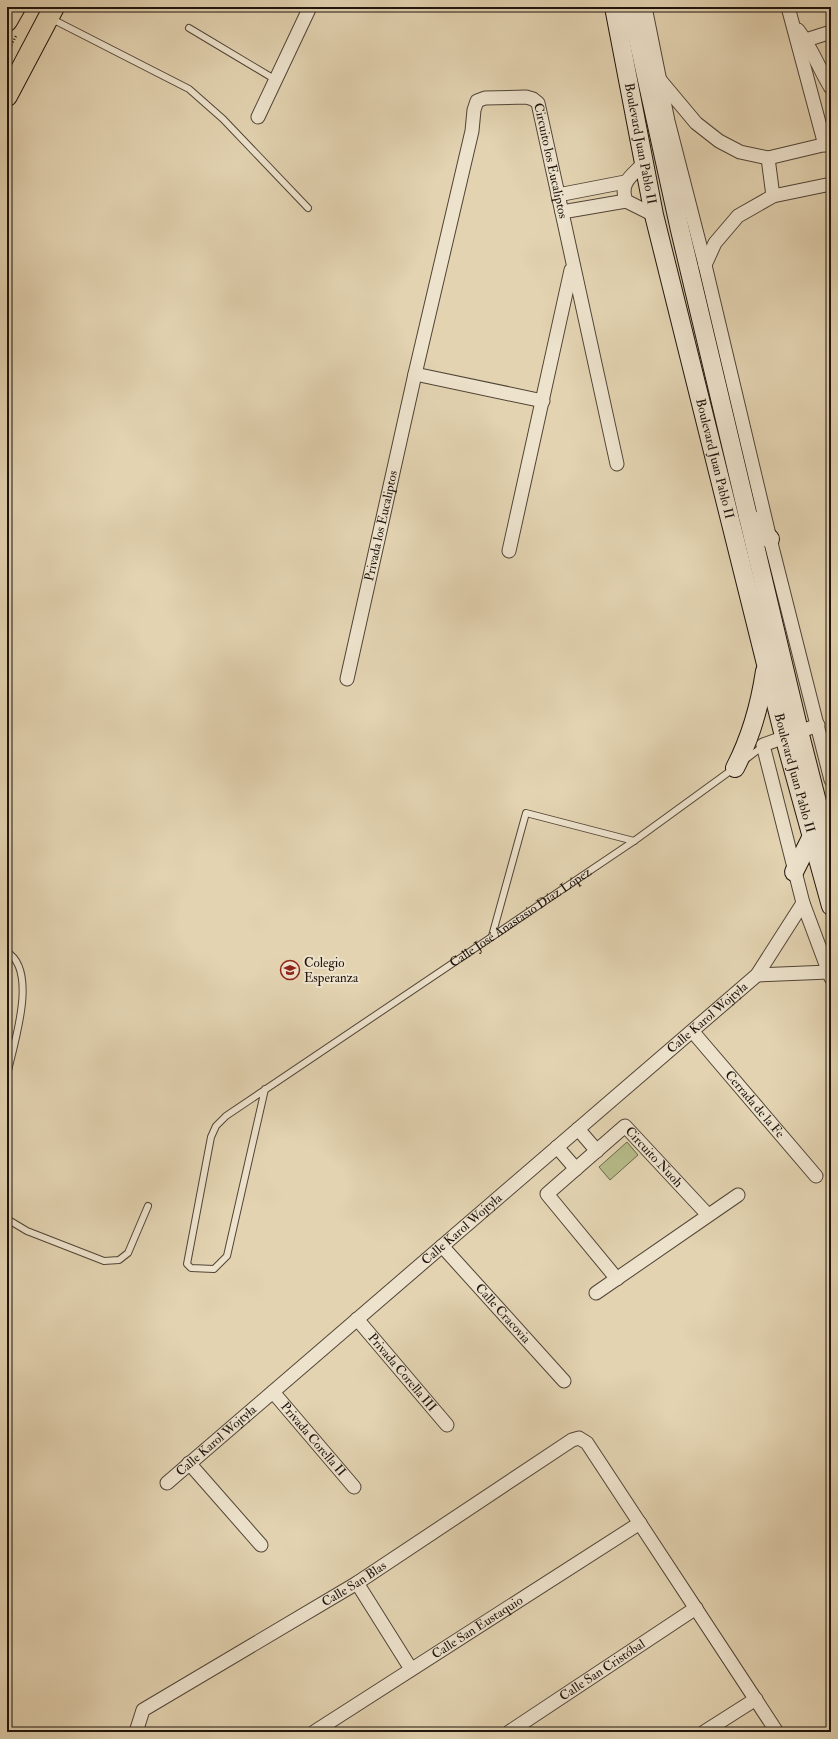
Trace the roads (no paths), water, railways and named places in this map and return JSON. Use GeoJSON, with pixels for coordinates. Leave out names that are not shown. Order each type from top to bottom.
{"type":"FeatureCollection","features":[{"type":"Feature","properties":{"kind":"main road"},"geometry":{"type":"LineString","coordinates":[[7,21],[14,7]]}},
{"type":"Feature","properties":{"kind":"main road","name":"Boulevard Juan Pablo II"},"geometry":{"type":"LineString","coordinates":[[614,7],[654,215],[766,664],[792,734],[831,857]]}},
{"type":"Feature","properties":{"kind":"main road","name":"Boulevard Juan Pablo II"},"geometry":{"type":"LineString","coordinates":[[631,7],[680,230],[748,516],[812,836],[831,906]]}},
{"type":"Feature","properties":{"kind":"main road"},"geometry":{"type":"LineString","coordinates":[[7,96],[51,12]]}},
{"type":"Feature","properties":{"kind":"main road"},"geometry":{"type":"LineString","coordinates":[[748,516],[770,538]]}},
{"type":"Feature","properties":{"kind":"main road"},"geometry":{"type":"LineString","coordinates":[[735,768],[746,746],[755,720],[766,664]]}},
{"type":"Feature","properties":{"kind":"main road"},"geometry":{"type":"LineString","coordinates":[[794,872],[812,836]]}},
{"type":"Feature","properties":{"kind":"street"},"geometry":{"type":"LineString","coordinates":[[258,117],[310,7]]}},
{"type":"Feature","properties":{"kind":"street"},"geometry":{"type":"LineString","coordinates":[[645,7],[668,121],[705,265],[770,538],[831,780]]}},
{"type":"Feature","properties":{"kind":"street"},"geometry":{"type":"LineString","coordinates":[[659,78],[696,123],[719,141],[740,152],[768,158],[828,144],[788,7]]}},
{"type":"Feature","properties":{"kind":"street"},"geometry":{"type":"LineString","coordinates":[[793,24],[806,40],[823,76],[831,88]]}},
{"type":"Feature","properties":{"kind":"street"},"geometry":{"type":"LineString","coordinates":[[806,40],[831,32]]}},
{"type":"Feature","properties":{"kind":"street","name":"Circuito los Eucaliptos"},"geometry":{"type":"LineString","coordinates":[[415,374],[472,131],[474,110],[477,101],[485,98],[526,97],[533,99],[538,103],[562,212],[572,266],[543,401]]}},
{"type":"Feature","properties":{"kind":"street"},"geometry":{"type":"LineString","coordinates":[[768,158],[773,196]]}},
{"type":"Feature","properties":{"kind":"street"},"geometry":{"type":"LineString","coordinates":[[558,195],[625,182],[644,163]]}},
{"type":"Feature","properties":{"kind":"street"},"geometry":{"type":"LineString","coordinates":[[625,182],[623,193],[626,201]]}},
{"type":"Feature","properties":{"kind":"street"},"geometry":{"type":"LineString","coordinates":[[705,265],[715,243],[738,216],[773,196],[831,184]]}},
{"type":"Feature","properties":{"kind":"street"},"geometry":{"type":"LineString","coordinates":[[562,212],[626,201],[654,215]]}},
{"type":"Feature","properties":{"kind":"street"},"geometry":{"type":"LineString","coordinates":[[572,266],[616,464]]}},
{"type":"Feature","properties":{"kind":"street"},"geometry":{"type":"LineString","coordinates":[[415,374],[543,401],[509,551]]}},
{"type":"Feature","properties":{"kind":"street","name":"Privada los Eucaliptos"},"geometry":{"type":"LineString","coordinates":[[347,679],[415,374]]}},
{"type":"Feature","properties":{"kind":"street","name":"Calle José Anastasio Díaz López"},"geometry":{"type":"LineString","coordinates":[[764,745],[818,725]]}},
{"type":"Feature","properties":{"kind":"street"},"geometry":{"type":"LineString","coordinates":[[757,976],[830,975],[802,903],[764,745]]}},
{"type":"Feature","properties":{"kind":"street","name":"Calle Karol Wojtyła"},"geometry":{"type":"LineString","coordinates":[[166,1483],[757,976],[802,903]]}},
{"type":"Feature","properties":{"kind":"street","name":"Cerrada de la Fe"},"geometry":{"type":"LineString","coordinates":[[693,1032],[816,1176]]}},
{"type":"Feature","properties":{"kind":"street","name":"Circuito Nuoh"},"geometry":{"type":"LineString","coordinates":[[617,1279],[547,1194],[625,1126],[708,1215]]}},
{"type":"Feature","properties":{"kind":"street"},"geometry":{"type":"LineString","coordinates":[[578,1129],[597,1150]]}},
{"type":"Feature","properties":{"kind":"street"},"geometry":{"type":"LineString","coordinates":[[557,1147],[576,1169]]}},
{"type":"Feature","properties":{"kind":"street"},"geometry":{"type":"LineString","coordinates":[[596,1294],[738,1195]]}},
{"type":"Feature","properties":{"kind":"street","name":"Calle Cracovia"},"geometry":{"type":"LineString","coordinates":[[442,1246],[564,1381]]}},
{"type":"Feature","properties":{"kind":"street","name":"Privada Corella III"},"geometry":{"type":"LineString","coordinates":[[357,1319],[447,1425]]}},
{"type":"Feature","properties":{"kind":"street","name":"Privada Corella II"},"geometry":{"type":"LineString","coordinates":[[272,1392],[354,1487]]}},
{"type":"Feature","properties":{"kind":"street","name":"Calle San Blas"},"geometry":{"type":"LineString","coordinates":[[136,1732],[143,1710],[357,1583],[572,1440],[579,1438],[587,1443],[640,1523]]}},
{"type":"Feature","properties":{"kind":"street"},"geometry":{"type":"LineString","coordinates":[[189,1463],[261,1545]]}},
{"type":"Feature","properties":{"kind":"street"},"geometry":{"type":"LineString","coordinates":[[640,1523],[777,1732]]}},
{"type":"Feature","properties":{"kind":"street","name":"Calle San Eustaquio"},"geometry":{"type":"LineString","coordinates":[[314,1732],[640,1523]]}},
{"type":"Feature","properties":{"kind":"street"},"geometry":{"type":"LineString","coordinates":[[357,1583],[411,1669]]}},
{"type":"Feature","properties":{"kind":"street","name":"Calle San Cristóbal"},"geometry":{"type":"LineString","coordinates":[[509,1732],[696,1608]]}},
{"type":"Feature","properties":{"kind":"street"},"geometry":{"type":"LineString","coordinates":[[704,1732],[756,1699]]}},
{"type":"Feature","properties":{"kind":"lane"},"geometry":{"type":"LineString","coordinates":[[51,12],[189,89],[224,119],[308,208]]}},
{"type":"Feature","properties":{"kind":"lane"},"geometry":{"type":"LineString","coordinates":[[189,28],[276,80]]}},
{"type":"Feature","properties":{"kind":"lane","name":"Calle José Anastasio Díaz López"},"geometry":{"type":"LineString","coordinates":[[265,1089],[227,1256],[214,1268],[191,1268],[187,1264],[211,1137],[216,1126],[226,1116],[265,1089],[634,841],[735,768],[764,745]]}},
{"type":"Feature","properties":{"kind":"lane"},"geometry":{"type":"LineString","coordinates":[[492,936],[526,813],[634,841]]}},
{"type":"Feature","properties":{"kind":"lane"},"geometry":{"type":"LineString","coordinates":[[7,952],[13,955],[23,977],[23,1002],[7,1075]]}},
{"type":"Feature","properties":{"kind":"lane"},"geometry":{"type":"LineString","coordinates":[[7,1219],[27,1231],[104,1261],[119,1260],[128,1253],[148,1206]]}},
{"type":"Feature","properties":{"kind":"place","name":"Colegio Esperanza"},"geometry":{"type":"Point","coordinates":[290,970]}}]}
